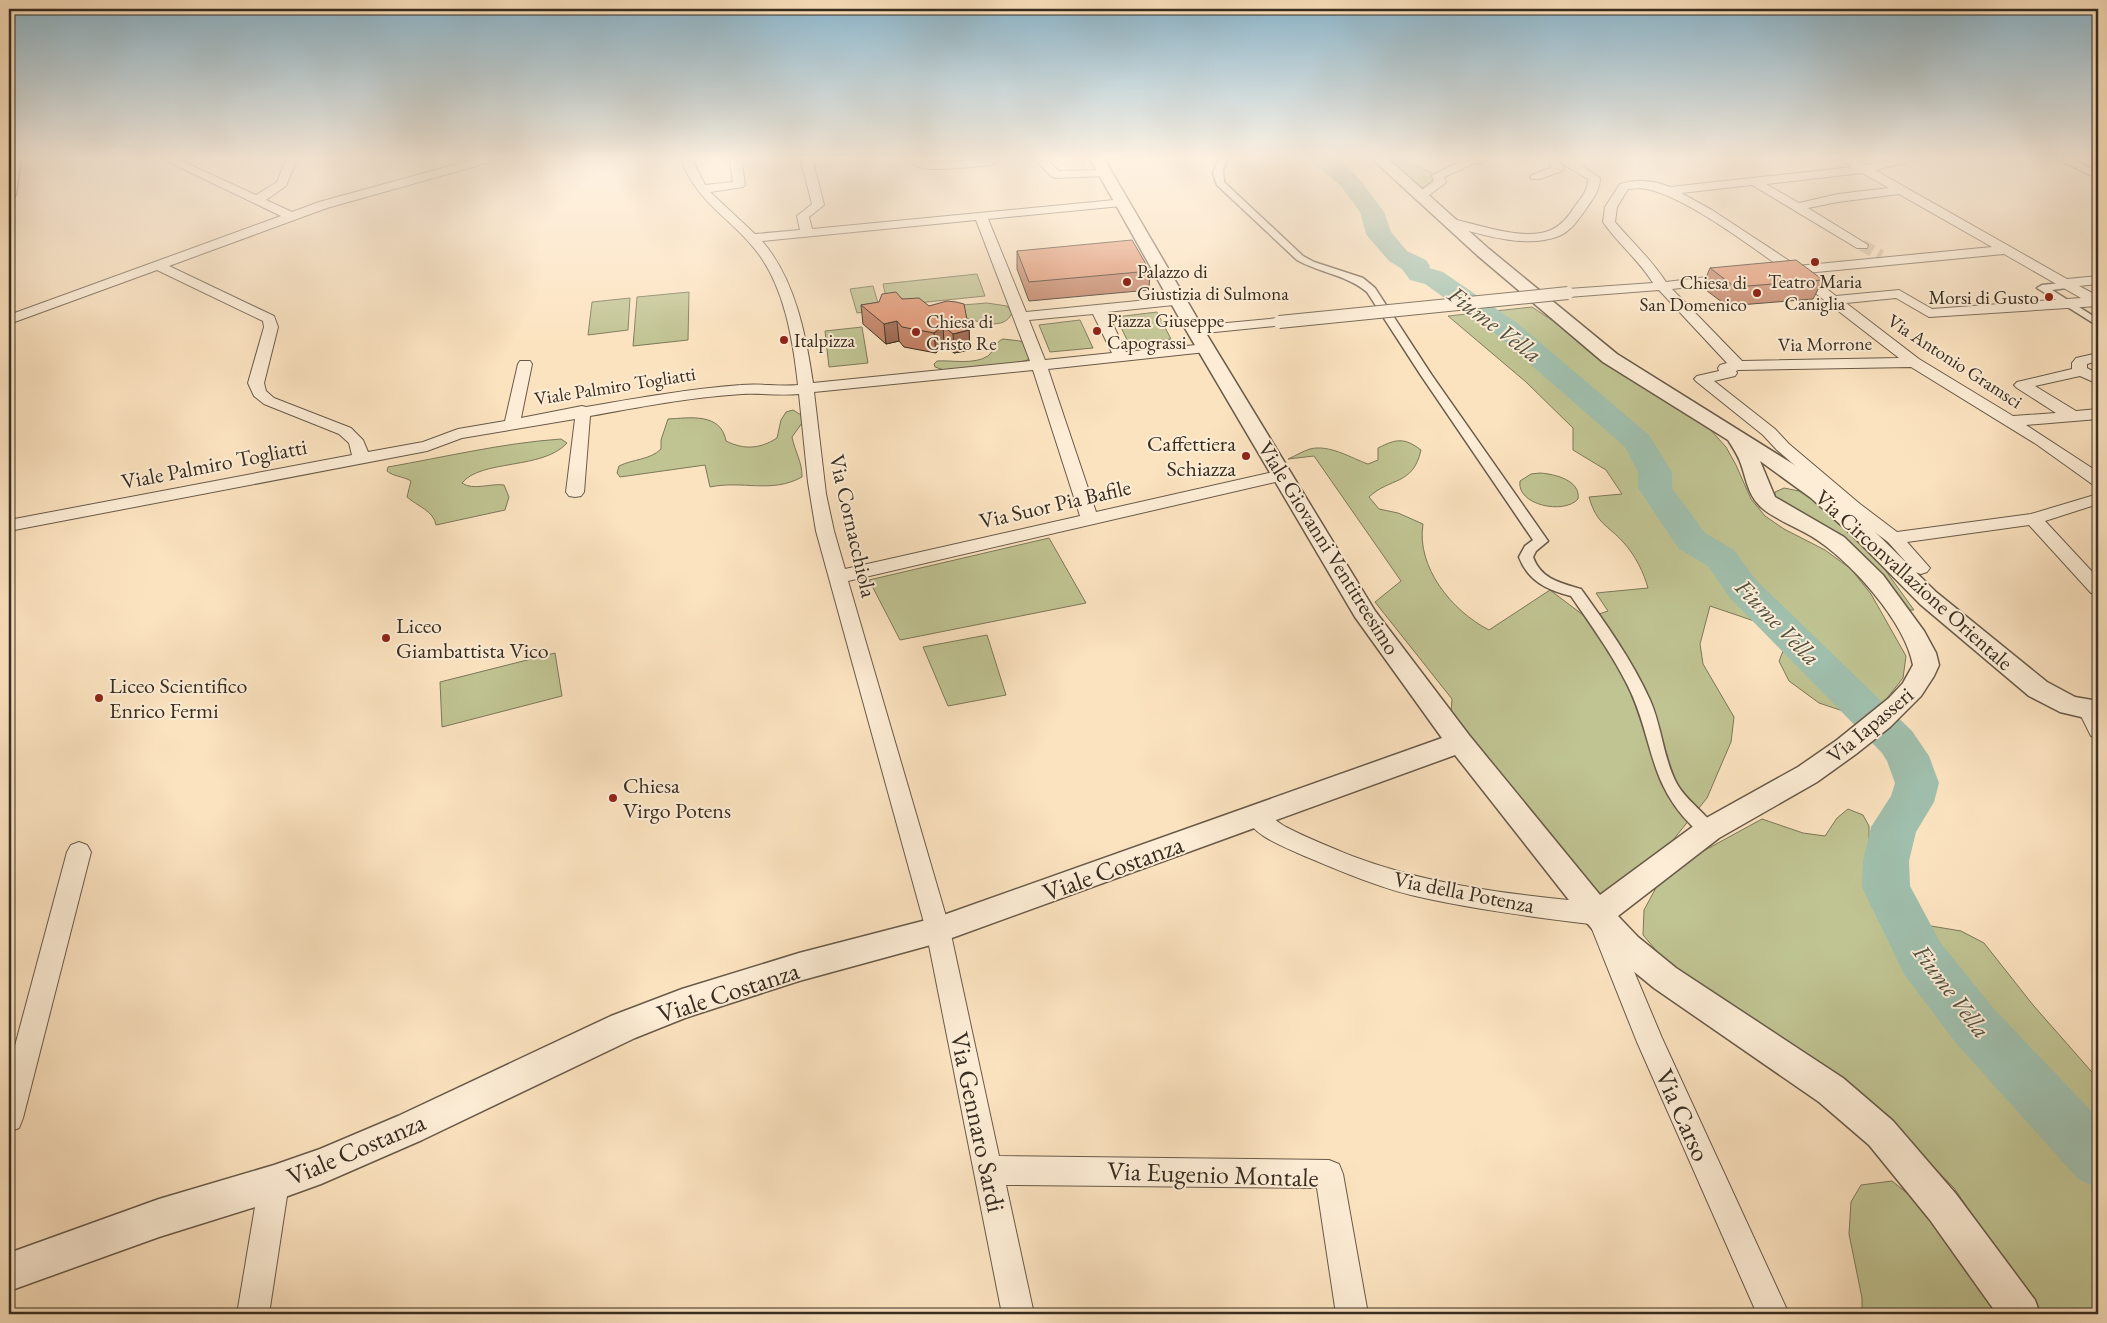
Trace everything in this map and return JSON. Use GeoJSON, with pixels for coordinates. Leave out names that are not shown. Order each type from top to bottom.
{"type":"FeatureCollection","features":[{"type":"Feature","properties":{"kind":"street"},"geometry":{"type":"LineString","coordinates":[[9,320],[283,219]]}},
{"type":"Feature","properties":{"kind":"street","name":"Via Cornacchiola"},"geometry":{"type":"LineString","coordinates":[[732,219],[754,238],[772,264],[792,309],[796,323],[816,485],[838,577],[938,930]]}},
{"type":"Feature","properties":{"kind":"street"},"geometry":{"type":"LineString","coordinates":[[804,219],[807,233]]}},
{"type":"Feature","properties":{"kind":"street"},"geometry":{"type":"LineString","coordinates":[[754,238],[953,219]]}},
{"type":"Feature","properties":{"kind":"street"},"geometry":{"type":"LineString","coordinates":[[982,219],[1039,365],[1090,519]]}},
{"type":"Feature","properties":{"kind":"street","name":"Viale Giovanni Ventitreesimo"},"geometry":{"type":"LineString","coordinates":[[1131,219],[1200,339],[1368,617],[1460,742],[1598,914],[1627,947],[1665,978],[1831,1090],[1881,1133],[1944,1207],[2021,1314]]}},
{"type":"Feature","properties":{"kind":"street"},"geometry":{"type":"LineString","coordinates":[[1257,219],[1270,228],[1291,251],[1311,264],[1359,280],[1371,290],[1426,374],[1541,541],[1533,545],[1526,557],[1533,572],[1552,585],[1576,592],[1612,646],[1642,698],[1650,718],[1668,783],[1688,810],[1708,830]]}},
{"type":"Feature","properties":{"kind":"street","name":"Via Circonvallazione Orientale"},"geometry":{"type":"LineString","coordinates":[[1445,219],[1610,358],[1734,436],[1794,465],[1928,598],[2023,677],[2054,698],[2095,717]]}},
{"type":"Feature","properties":{"kind":"street"},"geometry":{"type":"LineString","coordinates":[[1449,222],[1530,237],[1558,232],[1571,219]]}},
{"type":"Feature","properties":{"kind":"street"},"geometry":{"type":"LineString","coordinates":[[1610,219],[1609,222],[1627,244],[1648,264],[1662,286],[1734,370]]}},
{"type":"Feature","properties":{"kind":"street","name":"Via Antonio Gramsci"},"geometry":{"type":"LineString","coordinates":[[1716,219],[1794,270],[1914,362],[2011,422],[2098,480]]}},
{"type":"Feature","properties":{"kind":"street"},"geometry":{"type":"LineString","coordinates":[[1819,219],[1862,245]]}},
{"type":"Feature","properties":{"kind":"street"},"geometry":{"type":"LineString","coordinates":[[1951,219],[2098,302]]}},
{"type":"Feature","properties":{"kind":"street"},"geometry":{"type":"LineString","coordinates":[[1775,273],[1885,258],[2004,250]]}},
{"type":"Feature","properties":{"kind":"street"},"geometry":{"type":"LineString","coordinates":[[156,265],[269,319],[271,327],[256,383],[258,394],[268,401],[345,431],[355,438],[359,444],[360,459]]}},
{"type":"Feature","properties":{"kind":"street"},"geometry":{"type":"LineString","coordinates":[[1039,365],[1121,356],[1279,322],[1568,293],[1662,286],[1747,276]]}},
{"type":"Feature","properties":{"kind":"street"},"geometry":{"type":"LineString","coordinates":[[2098,280],[2042,288],[2098,323]]}},
{"type":"Feature","properties":{"kind":"street"},"geometry":{"type":"LineString","coordinates":[[1832,300],[1899,294],[1929,313],[2098,302]]}},
{"type":"Feature","properties":{"kind":"street"},"geometry":{"type":"LineString","coordinates":[[1021,317],[1178,300]]}},
{"type":"Feature","properties":{"kind":"street"},"geometry":{"type":"LineString","coordinates":[[1098,309],[1121,356]]}},
{"type":"Feature","properties":{"kind":"street"},"geometry":{"type":"LineString","coordinates":[[2080,370],[2079,363],[2081,361],[2098,357]]}},
{"type":"Feature","properties":{"kind":"street","name":"Via Morrone"},"geometry":{"type":"LineString","coordinates":[[1794,465],[1769,432],[1702,379],[1734,370],[1914,362]]}},
{"type":"Feature","properties":{"kind":"street"},"geometry":{"type":"LineString","coordinates":[[512,424],[525,364]]}},
{"type":"Feature","properties":{"kind":"street","name":"Viale Palmiro Togliatti"},"geometry":{"type":"LineString","coordinates":[[428,446],[458,434],[512,424],[753,400],[782,392],[805,389],[1039,365]]}},
{"type":"Feature","properties":{"kind":"street"},"geometry":{"type":"LineString","coordinates":[[2071,415],[2022,385],[2080,370],[2098,380]]}},
{"type":"Feature","properties":{"kind":"street"},"geometry":{"type":"LineString","coordinates":[[2011,422],[2098,414]]}},
{"type":"Feature","properties":{"kind":"street"},"geometry":{"type":"LineString","coordinates":[[575,492],[583,417]]}},
{"type":"Feature","properties":{"kind":"street","name":"Viale Palmiro Togliatti"},"geometry":{"type":"LineString","coordinates":[[9,526],[428,446],[459,446],[583,417]]}},
{"type":"Feature","properties":{"kind":"street","name":"Via Iapasseri"},"geometry":{"type":"LineString","coordinates":[[1598,914],[1708,830],[1820,766],[1891,712],[1917,686],[1923,676],[1926,665],[1922,651],[1895,607],[1856,558],[1838,542],[1767,502],[1760,490],[1749,456],[1734,436]]}},
{"type":"Feature","properties":{"kind":"street"},"geometry":{"type":"LineString","coordinates":[[1760,490],[1766,480],[1794,465],[1894,538],[1921,568]]}},
{"type":"Feature","properties":{"kind":"street","name":"Via Suor Pia Bafile"},"geometry":{"type":"LineString","coordinates":[[838,577],[1282,475]]}},
{"type":"Feature","properties":{"kind":"street"},"geometry":{"type":"LineString","coordinates":[[1894,538],[2033,519],[2098,499]]}},
{"type":"Feature","properties":{"kind":"street"},"geometry":{"type":"LineString","coordinates":[[2033,519],[2098,589]]}},
{"type":"Feature","properties":{"kind":"street","name":"Viale Costanza"},"geometry":{"type":"LineString","coordinates":[[9,1272],[151,1220],[274,1183],[366,1148],[623,1028],[682,1004],[799,967],[938,930],[1077,882],[1254,815],[1460,742]]}},
{"type":"Feature","properties":{"kind":"street","name":"Via della Potenza"},"geometry":{"type":"LineString","coordinates":[[1254,815],[1276,833],[1347,864],[1422,888],[1516,905],[1598,914]]}},
{"type":"Feature","properties":{"kind":"street"},"geometry":{"type":"LineString","coordinates":[[9,1118],[79,852]]}},
{"type":"Feature","properties":{"kind":"street","name":"Via Carso"},"geometry":{"type":"LineString","coordinates":[[1598,914],[1650,1042],[1772,1314]]}},
{"type":"Feature","properties":{"kind":"street","name":"Via Gennaro Sardi"},"geometry":{"type":"LineString","coordinates":[[938,930],[1018,1314]]}},
{"type":"Feature","properties":{"kind":"street","name":"Via Eugenio Montale"},"geometry":{"type":"LineString","coordinates":[[988,1170],[1330,1174],[1352,1314]]}},
{"type":"Feature","properties":{"kind":"street"},"geometry":{"type":"LineString","coordinates":[[253,1314],[274,1183]]}},
{"type":"Feature","properties":{"kind":"green space"},"geometry":{"type":"Polygon","coordinates":[[[977,274],[985,296],[888,306],[883,284],[977,274]]]}},
{"type":"Feature","properties":{"kind":"green space"},"geometry":{"type":"Polygon","coordinates":[[[873,286],[880,310],[857,313],[850,289],[873,286]]]}},
{"type":"Feature","properties":{"kind":"green space"},"geometry":{"type":"Polygon","coordinates":[[[689,292],[688,340],[633,346],[637,297],[689,292]]]}},
{"type":"Feature","properties":{"kind":"green space"},"geometry":{"type":"Polygon","coordinates":[[[630,298],[628,330],[588,335],[592,302],[630,298]]]}},
{"type":"Feature","properties":{"kind":"green space"},"geometry":{"type":"Polygon","coordinates":[[[987,303],[1007,306],[1012,313],[1008,319],[998,324],[965,318],[962,305],[987,303]]]}},
{"type":"Feature","properties":{"kind":"green space"},"geometry":{"type":"Polygon","coordinates":[[[1532,307],[1701,419],[1726,447],[1751,499],[1765,516],[1784,529],[1825,550],[1851,569],[1871,594],[1906,656],[1903,678],[1884,702],[1846,712],[1819,703],[1789,681],[1779,661],[1786,644],[1763,624],[1710,606],[1700,644],[1703,664],[1734,717],[1731,742],[1707,798],[1656,861],[1592,899],[1497,774],[1474,740],[1451,713],[1452,699],[1375,602],[1401,581],[1314,456],[1288,459],[1310,449],[1325,448],[1368,464],[1378,460],[1378,448],[1395,441],[1405,441],[1421,450],[1417,462],[1407,475],[1385,486],[1369,497],[1379,509],[1398,513],[1423,524],[1422,540],[1425,556],[1440,586],[1462,611],[1475,622],[1489,630],[1550,590],[1587,618],[1608,611],[1596,593],[1648,588],[1642,570],[1632,553],[1599,519],[1592,506],[1589,497],[1622,494],[1606,470],[1573,450],[1573,428],[1526,382],[1448,316],[1532,307]]]}},
{"type":"Feature","properties":{"kind":"green space"},"geometry":{"type":"Polygon","coordinates":[[[1157,312],[1171,339],[1129,344],[1116,317],[1157,312]]]}},
{"type":"Feature","properties":{"kind":"green space"},"geometry":{"type":"Polygon","coordinates":[[[1080,320],[1093,348],[1050,352],[1039,325],[1080,320]]]}},
{"type":"Feature","properties":{"kind":"green space"},"geometry":{"type":"Polygon","coordinates":[[[862,327],[868,363],[829,367],[825,331],[862,327]]]}},
{"type":"Feature","properties":{"kind":"green space"},"geometry":{"type":"Polygon","coordinates":[[[1003,339],[1020,341],[1026,344],[1029,355],[1028,360],[1010,364],[944,370],[935,367],[934,364],[937,361],[982,359],[988,356],[1003,339]]]}},
{"type":"Feature","properties":{"kind":"green space"},"geometry":{"type":"Polygon","coordinates":[[[793,410],[801,415],[802,423],[792,437],[801,466],[802,477],[791,482],[768,486],[722,485],[710,487],[705,465],[620,477],[617,473],[619,466],[657,453],[661,449],[661,440],[668,419],[694,418],[711,421],[718,425],[726,441],[739,446],[752,447],[771,442],[777,438],[781,420],[786,412],[793,410]]]}},
{"type":"Feature","properties":{"kind":"green space"},"geometry":{"type":"Polygon","coordinates":[[[561,439],[567,443],[543,457],[483,470],[471,475],[462,483],[477,487],[504,485],[509,497],[505,510],[436,525],[429,512],[407,497],[411,481],[387,471],[388,467],[474,451],[561,439]]]}},
{"type":"Feature","properties":{"kind":"green space"},"geometry":{"type":"Polygon","coordinates":[[[1540,473],[1559,477],[1571,483],[1578,492],[1578,499],[1571,504],[1552,507],[1542,505],[1525,496],[1521,489],[1520,481],[1531,474],[1540,473]]]}},
{"type":"Feature","properties":{"kind":"green space"},"geometry":{"type":"Polygon","coordinates":[[[1784,488],[1807,495],[1878,560],[1914,610],[1908,610],[1887,581],[1854,546],[1844,538],[1775,498],[1775,492],[1784,488]]]}},
{"type":"Feature","properties":{"kind":"green space"},"geometry":{"type":"Polygon","coordinates":[[[1049,538],[1086,603],[900,640],[869,580],[1049,538]]]}},
{"type":"Feature","properties":{"kind":"green space"},"geometry":{"type":"Polygon","coordinates":[[[987,635],[1006,695],[948,706],[923,647],[987,635]]]}},
{"type":"Feature","properties":{"kind":"green space"},"geometry":{"type":"Polygon","coordinates":[[[555,653],[562,696],[442,727],[440,682],[555,653]]]}},
{"type":"Feature","properties":{"kind":"green space"},"geometry":{"type":"Polygon","coordinates":[[[1848,809],[1863,815],[1869,826],[1869,863],[1931,926],[1961,931],[1984,943],[2033,1005],[2098,1079],[2098,1314],[2040,1314],[1954,1188],[1870,1102],[1677,975],[1643,935],[1644,910],[1658,884],[1696,855],[1762,819],[1803,833],[1825,836],[1837,818],[1848,809]]]}},
{"type":"Feature","properties":{"kind":"green space"},"geometry":{"type":"Polygon","coordinates":[[[1892,1181],[1928,1210],[1971,1251],[2013,1314],[1862,1314],[1862,1298],[1849,1234],[1851,1202],[1861,1185],[1892,1181]]]}},
{"type":"Feature","properties":{"kind":"building"},"geometry":{"type":"Polygon","coordinates":[[[1132,240],[1150,271],[1029,282],[1017,251],[1132,240]]]}},
{"type":"Feature","properties":{"kind":"building"},"geometry":{"type":"Polygon","coordinates":[[[1796,260],[1823,280],[1735,287],[1710,268],[1796,260]]]}},
{"type":"Feature","properties":{"kind":"building"},"geometry":{"type":"Polygon","coordinates":[[[896,292],[902,299],[919,298],[929,306],[947,301],[964,304],[969,330],[953,334],[943,326],[934,333],[902,327],[897,321],[884,324],[861,305],[879,302],[882,294],[896,292]]]}},
{"type":"Feature","properties":{"kind":"waterway","name":"Fiume Vella"},"geometry":{"type":"LineString","coordinates":[[1374,219],[1379,234],[1398,256],[1417,266],[1415,269],[1419,274],[1434,278],[1507,329],[1638,442],[1655,472],[1655,488],[1692,541],[1721,558],[1743,589],[1897,742],[1907,756],[1917,783],[1912,802],[1894,827],[1886,861],[1886,887],[1922,958],[1975,1026],[2098,1159]]}},
{"type":"Feature","properties":{"kind":"tunnel"},"geometry":{"type":"LineString","coordinates":[[1862,245],[1881,256]]}},
{"type":"Feature","properties":{"kind":"place","name":"Teatro Maria Caniglia"},"geometry":{"type":"Point","coordinates":[1815,262]}},
{"type":"Feature","properties":{"kind":"place","name":"Palazzo di Giustizia di Sulmona"},"geometry":{"type":"Point","coordinates":[1127,282]}},
{"type":"Feature","properties":{"kind":"place","name":"Chiesa di San Domenico"},"geometry":{"type":"Point","coordinates":[1757,293]}},
{"type":"Feature","properties":{"kind":"place","name":"Morsi di Gusto"},"geometry":{"type":"Point","coordinates":[2049,297]}},
{"type":"Feature","properties":{"kind":"place","name":"Piazza Giuseppe Capograssi"},"geometry":{"type":"Point","coordinates":[1097,331]}},
{"type":"Feature","properties":{"kind":"place","name":"Chiesa di Cristo Re"},"geometry":{"type":"Point","coordinates":[916,332]}},
{"type":"Feature","properties":{"kind":"place","name":"Italpizza"},"geometry":{"type":"Point","coordinates":[784,340]}},
{"type":"Feature","properties":{"kind":"place","name":"Caffettiera Schiazza"},"geometry":{"type":"Point","coordinates":[1246,456]}},
{"type":"Feature","properties":{"kind":"place","name":"Liceo Giambattista Vico"},"geometry":{"type":"Point","coordinates":[386,638]}},
{"type":"Feature","properties":{"kind":"place","name":"Liceo Scientifico Enrico Fermi"},"geometry":{"type":"Point","coordinates":[99,698]}},
{"type":"Feature","properties":{"kind":"place","name":"Chiesa Virgo Potens"},"geometry":{"type":"Point","coordinates":[613,798]}}]}
